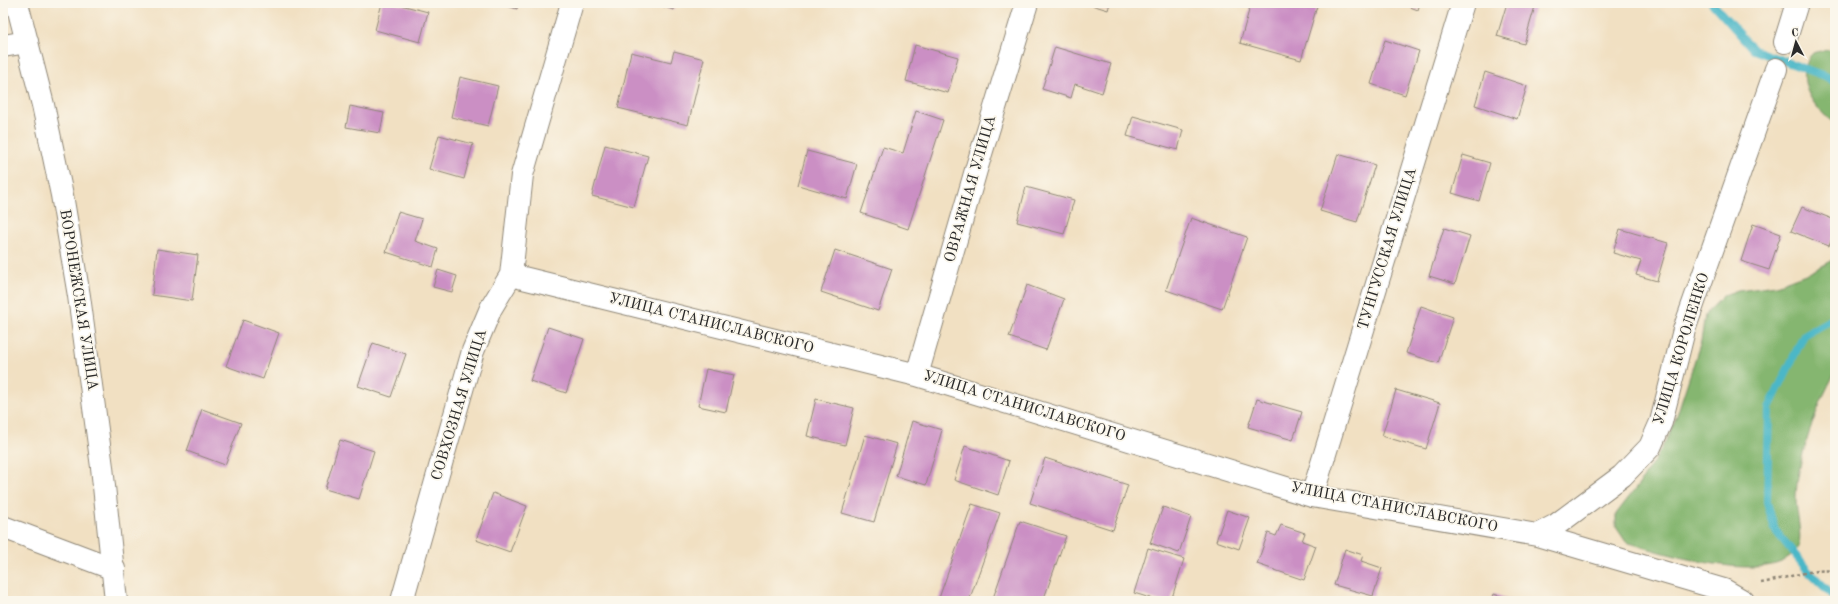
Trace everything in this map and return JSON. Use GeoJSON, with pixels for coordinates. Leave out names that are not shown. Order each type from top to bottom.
{"type":"FeatureCollection","features":[{"type":"Feature","properties":{"kind":"main road","name":"ВОРОНЕЖСКАЯ УЛИЦА"},"geometry":{"type":"LineString","coordinates":[[17,3],[43,105],[61,188],[79,296],[114,569],[116,601]]}},
{"type":"Feature","properties":{"kind":"main road","name":"СОВХОЗНАЯ УЛИЦА"},"geometry":{"type":"LineString","coordinates":[[402,601],[473,352],[491,308],[511,275],[522,175],[572,3]]}},
{"type":"Feature","properties":{"kind":"main road","name":"ОВРАЖНАЯ УЛИЦА"},"geometry":{"type":"LineString","coordinates":[[917,375],[976,170],[1027,3]]}},
{"type":"Feature","properties":{"kind":"main road","name":"ТУНГУССКАЯ УЛИЦА"},"geometry":{"type":"LineString","coordinates":[[1312,496],[1463,3]]}},
{"type":"Feature","properties":{"kind":"main road"},"geometry":{"type":"LineString","coordinates":[[1785,42],[1797,3]]}},
{"type":"Feature","properties":{"kind":"main road"},"geometry":{"type":"LineString","coordinates":[[3,46],[27,42]]}},
{"type":"Feature","properties":{"kind":"main road","name":"УЛИЦА КОРОЛЕНКО"},"geometry":{"type":"LineString","coordinates":[[1537,535],[1556,525],[1622,476],[1650,447],[1661,422],[1684,330],[1776,69]]}},
{"type":"Feature","properties":{"kind":"main road","name":"УЛИЦА СТАНИСЛАВСКОГО"},"geometry":{"type":"LineString","coordinates":[[511,275],[917,375],[1312,496],[1537,535],[1724,590],[1743,601]]}},
{"type":"Feature","properties":{"kind":"main road"},"geometry":{"type":"LineString","coordinates":[[3,527],[114,569]]}},
{"type":"Feature","properties":{"kind":"path"},"geometry":{"type":"LineString","coordinates":[[1724,590],[1809,572],[1826,570],[1835,571]]}},
{"type":"Feature","properties":{"kind":"green space"},"geometry":{"type":"Polygon","coordinates":[[[1828,50],[1835,52],[1835,124],[1822,113],[1812,99],[1805,83],[1806,66],[1810,56],[1815,52],[1828,50]]]}},
{"type":"Feature","properties":{"kind":"green space"},"geometry":{"type":"Polygon","coordinates":[[[1835,259],[1835,373],[1815,417],[1800,468],[1796,499],[1800,531],[1798,547],[1786,560],[1767,566],[1744,567],[1690,559],[1626,542],[1616,527],[1616,514],[1640,483],[1669,435],[1701,341],[1705,315],[1724,295],[1738,290],[1776,285],[1811,272],[1835,259]]]}},
{"type":"Feature","properties":{"kind":"building"},"geometry":{"type":"Polygon","coordinates":[[[382,3],[393,3],[428,12],[420,42],[375,30],[382,3]]]}},
{"type":"Feature","properties":{"kind":"building"},"geometry":{"type":"Polygon","coordinates":[[[498,3],[518,3],[517,9],[498,3]]]}},
{"type":"Feature","properties":{"kind":"building"},"geometry":{"type":"Polygon","coordinates":[[[652,3],[676,3],[674,10],[652,3]]]}},
{"type":"Feature","properties":{"kind":"building"},"geometry":{"type":"Polygon","coordinates":[[[1085,3],[1110,3],[1108,10],[1085,3]]]}},
{"type":"Feature","properties":{"kind":"building"},"geometry":{"type":"Polygon","coordinates":[[[1251,3],[1318,3],[1301,60],[1240,43],[1251,3]]]}},
{"type":"Feature","properties":{"kind":"building"},"geometry":{"type":"Polygon","coordinates":[[[1399,3],[1420,3],[1418,10],[1399,3]]]}},
{"type":"Feature","properties":{"kind":"building"},"geometry":{"type":"Polygon","coordinates":[[[1507,3],[1536,3],[1524,44],[1497,36],[1507,3]]]}},
{"type":"Feature","properties":{"kind":"building"},"geometry":{"type":"Polygon","coordinates":[[[1385,40],[1419,51],[1405,95],[1371,84],[1385,40]]]}},
{"type":"Feature","properties":{"kind":"building"},"geometry":{"type":"Polygon","coordinates":[[[915,45],[958,57],[948,93],[906,81],[915,45]]]}},
{"type":"Feature","properties":{"kind":"building"},"geometry":{"type":"Polygon","coordinates":[[[1055,47],[1111,64],[1102,93],[1075,84],[1071,98],[1042,89],[1055,47]]]}},
{"type":"Feature","properties":{"kind":"building"},"geometry":{"type":"Polygon","coordinates":[[[674,51],[704,59],[688,125],[618,108],[631,52],[671,62],[674,51]]]}},
{"type":"Feature","properties":{"kind":"building"},"geometry":{"type":"Polygon","coordinates":[[[1485,72],[1527,86],[1517,119],[1475,105],[1485,72]]]}},
{"type":"Feature","properties":{"kind":"building"},"geometry":{"type":"Polygon","coordinates":[[[460,77],[498,86],[488,126],[451,117],[460,77]]]}},
{"type":"Feature","properties":{"kind":"building"},"geometry":{"type":"Polygon","coordinates":[[[350,106],[384,113],[380,133],[346,127],[350,106]]]}},
{"type":"Feature","properties":{"kind":"building"},"geometry":{"type":"Polygon","coordinates":[[[916,111],[943,120],[908,229],[861,213],[883,147],[903,153],[916,111]]]}},
{"type":"Feature","properties":{"kind":"building"},"geometry":{"type":"Polygon","coordinates":[[[1133,116],[1183,130],[1178,150],[1127,136],[1133,116]]]}},
{"type":"Feature","properties":{"kind":"building"},"geometry":{"type":"Polygon","coordinates":[[[439,135],[473,144],[464,179],[429,169],[439,135]]]}},
{"type":"Feature","properties":{"kind":"building"},"geometry":{"type":"Polygon","coordinates":[[[605,145],[648,156],[634,207],[592,196],[605,145]]]}},
{"type":"Feature","properties":{"kind":"building"},"geometry":{"type":"Polygon","coordinates":[[[807,151],[857,164],[847,199],[798,185],[807,151]]]}},
{"type":"Feature","properties":{"kind":"building"},"geometry":{"type":"Polygon","coordinates":[[[1338,154],[1375,165],[1357,222],[1320,211],[1338,154]]]}},
{"type":"Feature","properties":{"kind":"building"},"geometry":{"type":"Polygon","coordinates":[[[1463,155],[1490,163],[1479,201],[1452,193],[1463,155]]]}},
{"type":"Feature","properties":{"kind":"building"},"geometry":{"type":"Polygon","coordinates":[[[1026,187],[1074,200],[1064,234],[1017,222],[1026,187]]]}},
{"type":"Feature","properties":{"kind":"building"},"geometry":{"type":"Polygon","coordinates":[[[1802,207],[1835,220],[1835,230],[1829,246],[1791,231],[1802,207]]]}},
{"type":"Feature","properties":{"kind":"building"},"geometry":{"type":"Polygon","coordinates":[[[398,212],[422,219],[415,241],[438,249],[433,267],[386,252],[398,212]]]}},
{"type":"Feature","properties":{"kind":"building"},"geometry":{"type":"Polygon","coordinates":[[[1191,218],[1247,237],[1222,309],[1166,290],[1191,218]]]}},
{"type":"Feature","properties":{"kind":"building"},"geometry":{"type":"Polygon","coordinates":[[[1753,224],[1781,234],[1769,270],[1741,261],[1753,224]]]}},
{"type":"Feature","properties":{"kind":"building"},"geometry":{"type":"Polygon","coordinates":[[[1444,228],[1470,236],[1455,284],[1429,276],[1444,228]]]}},
{"type":"Feature","properties":{"kind":"building"},"geometry":{"type":"Polygon","coordinates":[[[1620,229],[1668,243],[1657,281],[1636,275],[1641,261],[1613,253],[1620,229]]]}},
{"type":"Feature","properties":{"kind":"building"},"geometry":{"type":"Polygon","coordinates":[[[157,249],[198,255],[192,301],[152,295],[157,249]]]}},
{"type":"Feature","properties":{"kind":"building"},"geometry":{"type":"Polygon","coordinates":[[[835,250],[892,269],[878,311],[821,292],[835,250]]]}},
{"type":"Feature","properties":{"kind":"building"},"geometry":{"type":"Polygon","coordinates":[[[438,270],[457,276],[452,292],[433,287],[438,270]]]}},
{"type":"Feature","properties":{"kind":"building"},"geometry":{"type":"Polygon","coordinates":[[[1027,285],[1064,299],[1046,350],[1009,337],[1027,285]]]}},
{"type":"Feature","properties":{"kind":"building"},"geometry":{"type":"Polygon","coordinates":[[[1421,306],[1453,317],[1438,363],[1406,353],[1421,306]]]}},
{"type":"Feature","properties":{"kind":"building"},"geometry":{"type":"Polygon","coordinates":[[[243,320],[279,333],[263,379],[226,366],[243,320]]]}},
{"type":"Feature","properties":{"kind":"building"},"geometry":{"type":"Polygon","coordinates":[[[548,327],[584,339],[566,393],[530,381],[548,327]]]}},
{"type":"Feature","properties":{"kind":"building"},"geometry":{"type":"Polygon","coordinates":[[[373,343],[406,354],[391,397],[358,386],[373,343]]]}},
{"type":"Feature","properties":{"kind":"building"},"geometry":{"type":"Polygon","coordinates":[[[706,369],[734,375],[726,412],[698,406],[706,369]]]}},
{"type":"Feature","properties":{"kind":"building"},"geometry":{"type":"Polygon","coordinates":[[[1396,390],[1440,403],[1426,449],[1382,436],[1396,390]]]}},
{"type":"Feature","properties":{"kind":"building"},"geometry":{"type":"Polygon","coordinates":[[[816,399],[854,408],[845,445],[807,436],[816,399]]]}},
{"type":"Feature","properties":{"kind":"building"},"geometry":{"type":"Polygon","coordinates":[[[1257,399],[1302,412],[1293,440],[1248,427],[1257,399]]]}},
{"type":"Feature","properties":{"kind":"building"},"geometry":{"type":"Polygon","coordinates":[[[202,409],[241,423],[225,465],[187,451],[202,409]]]}},
{"type":"Feature","properties":{"kind":"building"},"geometry":{"type":"Polygon","coordinates":[[[912,421],[942,430],[926,485],[896,476],[912,421]]]}},
{"type":"Feature","properties":{"kind":"building"},"geometry":{"type":"Polygon","coordinates":[[[865,435],[897,444],[874,522],[842,513],[865,435]]]}},
{"type":"Feature","properties":{"kind":"building"},"geometry":{"type":"Polygon","coordinates":[[[340,440],[374,451],[359,499],[325,489],[340,440]]]}},
{"type":"Feature","properties":{"kind":"building"},"geometry":{"type":"Polygon","coordinates":[[[965,446],[1009,461],[998,495],[954,480],[965,446]]]}},
{"type":"Feature","properties":{"kind":"building"},"geometry":{"type":"Polygon","coordinates":[[[1045,458],[1128,485],[1113,530],[1030,503],[1045,458]]]}},
{"type":"Feature","properties":{"kind":"building"},"geometry":{"type":"Polygon","coordinates":[[[493,493],[527,506],[510,552],[476,540],[493,493]]]}},
{"type":"Feature","properties":{"kind":"building"},"geometry":{"type":"Polygon","coordinates":[[[972,504],[1000,513],[969,601],[938,601],[972,504]]]}},
{"type":"Feature","properties":{"kind":"building"},"geometry":{"type":"Polygon","coordinates":[[[1163,507],[1191,517],[1179,553],[1150,543],[1163,507]]]}},
{"type":"Feature","properties":{"kind":"building"},"geometry":{"type":"Polygon","coordinates":[[[1227,510],[1250,518],[1239,549],[1216,541],[1227,510]]]}},
{"type":"Feature","properties":{"kind":"building"},"geometry":{"type":"Polygon","coordinates":[[[1020,521],[1066,536],[1043,601],[992,601],[1020,521]]]}},
{"type":"Feature","properties":{"kind":"building"},"geometry":{"type":"Polygon","coordinates":[[[1281,525],[1305,533],[1302,541],[1316,546],[1304,580],[1257,564],[1268,533],[1276,536],[1281,525]]]}},
{"type":"Feature","properties":{"kind":"building"},"geometry":{"type":"Polygon","coordinates":[[[1148,548],[1184,559],[1171,601],[1160,601],[1134,593],[1148,548]]]}},
{"type":"Feature","properties":{"kind":"building"},"geometry":{"type":"Polygon","coordinates":[[[1345,549],[1363,555],[1361,561],[1382,568],[1373,596],[1334,585],[1345,549]]]}},
{"type":"Feature","properties":{"kind":"building"},"geometry":{"type":"Polygon","coordinates":[[[1494,594],[1514,601],[1491,601],[1494,594]]]}},
{"type":"Feature","properties":{"kind":"waterway"},"geometry":{"type":"LineString","coordinates":[[1712,3],[1754,50],[1825,76],[1835,82]]}},
{"type":"Feature","properties":{"kind":"waterway"},"geometry":{"type":"LineString","coordinates":[[1835,317],[1804,335],[1769,408],[1767,502],[1775,530],[1809,572],[1835,597]]}}]}
